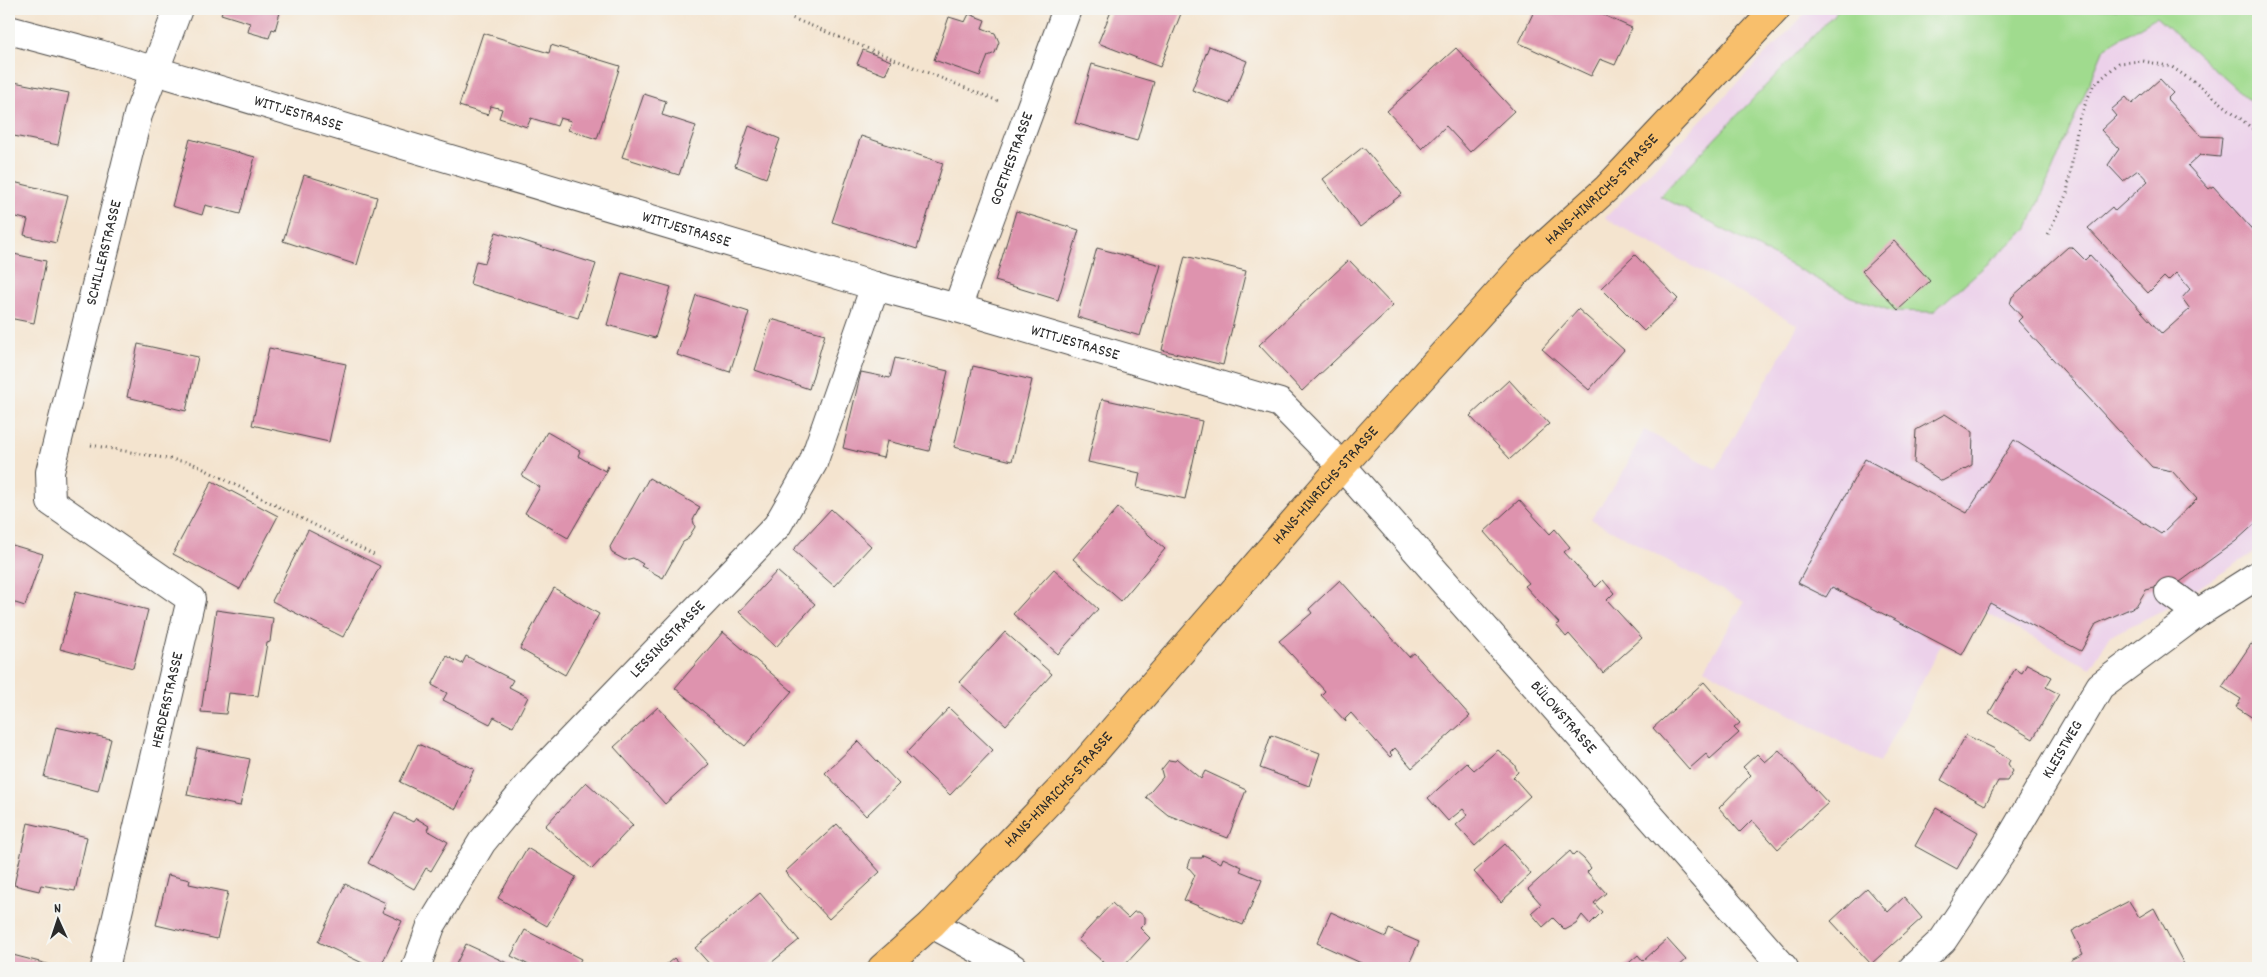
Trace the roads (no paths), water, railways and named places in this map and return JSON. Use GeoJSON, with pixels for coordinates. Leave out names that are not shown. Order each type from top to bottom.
{"type":"FeatureCollection","features":[{"type":"Feature","properties":{"kind":"main road","name":"HANS-HINRICHS-STRASSE"},"geometry":{"type":"LineString","coordinates":[[882,968],[932,924],[1076,773],[1342,466],[1528,260],[1607,188],[1776,9]]}},
{"type":"Feature","properties":{"kind":"street","name":"SCHILLERSTRASSE"},"geometry":{"type":"LineString","coordinates":[[50,502],[50,472],[138,115],[178,9]]}},
{"type":"Feature","properties":{"kind":"street","name":"GOETHESTRASSE"},"geometry":{"type":"LineString","coordinates":[[957,308],[1067,9]]}},
{"type":"Feature","properties":{"kind":"street","name":"WITTJESTRASSE"},"geometry":{"type":"LineString","coordinates":[[9,30],[154,71],[875,286],[957,308],[1280,403],[1342,466]]}},
{"type":"Feature","properties":{"kind":"street","name":"LESSINGSTRASSE"},"geometry":{"type":"LineString","coordinates":[[416,968],[431,926],[482,842],[538,774],[777,526],[813,463],[875,286]]}},
{"type":"Feature","properties":{"kind":"street","name":"BÜLOWSTRASSE"},"geometry":{"type":"LineString","coordinates":[[1342,466],[1784,968]]}},
{"type":"Feature","properties":{"kind":"street","name":"HERDERSTRASSE"},"geometry":{"type":"LineString","coordinates":[[50,502],[191,599],[105,968]]}},
{"type":"Feature","properties":{"kind":"street","name":"KLEISTWEG"},"geometry":{"type":"LineString","coordinates":[[1913,968],[1944,940],[2004,849],[2100,686],[2198,613],[2258,575]]}},
{"type":"Feature","properties":{"kind":"street"},"geometry":{"type":"LineString","coordinates":[[2169,592],[2198,613]]}},
{"type":"Feature","properties":{"kind":"street"},"geometry":{"type":"LineString","coordinates":[[932,924],[1013,968]]}}]}
